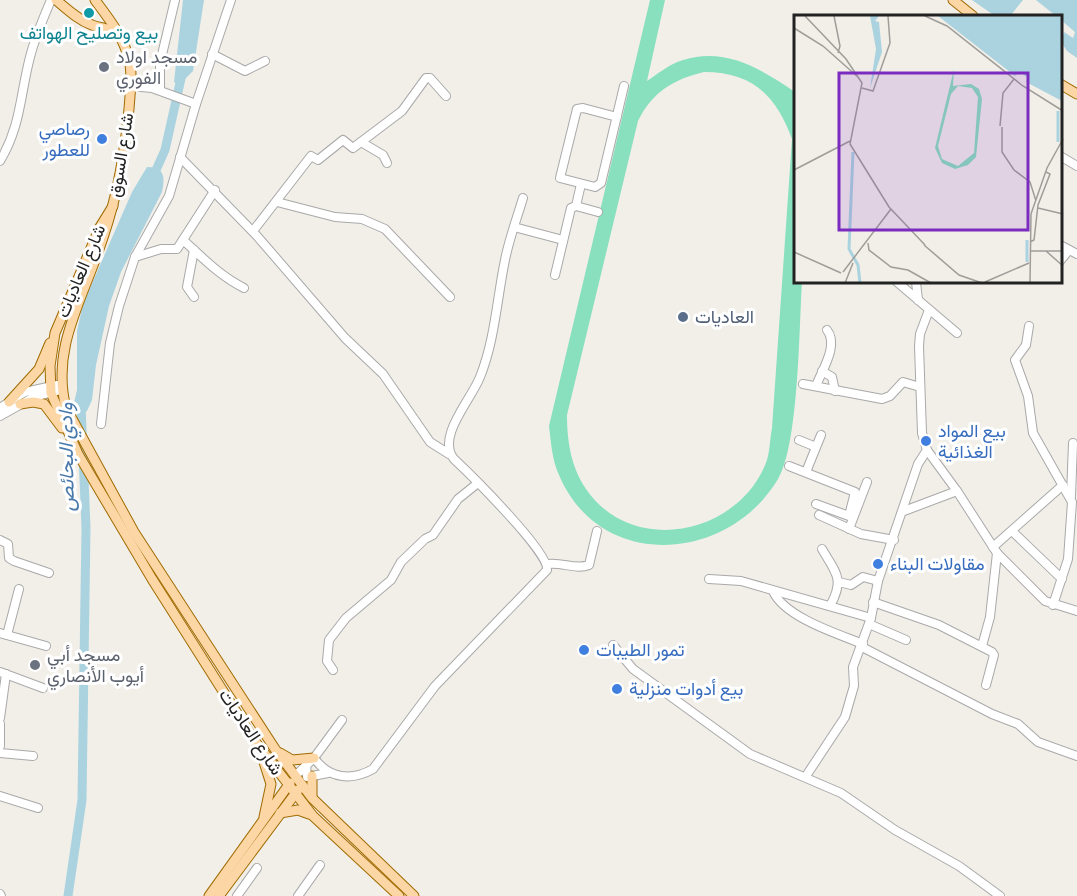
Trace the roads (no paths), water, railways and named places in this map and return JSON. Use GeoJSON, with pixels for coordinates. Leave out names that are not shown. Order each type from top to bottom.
{"type":"FeatureCollection","features":[{"type":"Feature","properties":{"kind":"main road"},"geometry":{"type":"LineString","coordinates":[[56,0],[72,14],[91,25],[112,30],[122,38]]}},
{"type":"Feature","properties":{"kind":"main road"},"geometry":{"type":"LineString","coordinates":[[953,0],[972,15]]}},
{"type":"Feature","properties":{"kind":"main road"},"geometry":{"type":"LineString","coordinates":[[91,25],[98,20],[98,3]]}},
{"type":"Feature","properties":{"kind":"main road","name":"شارع السوق"},"geometry":{"type":"LineString","coordinates":[[98,3],[122,38],[130,60],[131,86],[120,177],[113,206]]}},
{"type":"Feature","properties":{"kind":"main road"},"geometry":{"type":"LineString","coordinates":[[1062,85],[1077,94]]}},
{"type":"Feature","properties":{"kind":"main road","name":"شارع العاديات"},"geometry":{"type":"LineString","coordinates":[[113,206],[100,227],[55,333],[50,389],[74,434],[295,777],[307,779],[312,798],[414,896]]}},
{"type":"Feature","properties":{"kind":"main road","name":"شارع العاديات"},"geometry":{"type":"LineString","coordinates":[[113,206],[111,219],[65,337],[60,364],[61,387],[78,454],[254,740],[313,816],[399,896]]}},
{"type":"Feature","properties":{"kind":"main road"},"geometry":{"type":"LineString","coordinates":[[9,402],[39,369],[55,333]]}},
{"type":"Feature","properties":{"kind":"main road"},"geometry":{"type":"LineString","coordinates":[[20,404],[33,402],[44,404],[74,434]]}},
{"type":"Feature","properties":{"kind":"main road"},"geometry":{"type":"LineString","coordinates":[[254,740],[271,784],[269,801],[260,828]]}},
{"type":"Feature","properties":{"kind":"main road"},"geometry":{"type":"LineString","coordinates":[[275,749],[292,760],[314,758]]}},
{"type":"Feature","properties":{"kind":"main road"},"geometry":{"type":"LineString","coordinates":[[219,896],[280,813],[292,790],[295,777]]}},
{"type":"Feature","properties":{"kind":"main road"},"geometry":{"type":"LineString","coordinates":[[209,896],[260,828],[292,790],[307,779],[312,798]]}},
{"type":"Feature","properties":{"kind":"main road"},"geometry":{"type":"LineString","coordinates":[[280,813],[298,810],[313,816]]}},
{"type":"Feature","properties":{"kind":"street"},"geometry":{"type":"LineString","coordinates":[[0,160],[16,130],[29,59],[51,0]]}},
{"type":"Feature","properties":{"kind":"street"},"geometry":{"type":"LineString","coordinates":[[160,90],[160,63],[175,0]]}},
{"type":"Feature","properties":{"kind":"street"},"geometry":{"type":"LineString","coordinates":[[102,424],[110,342],[135,256],[169,196],[196,104],[231,0]]}},
{"type":"Feature","properties":{"kind":"street"},"geometry":{"type":"LineString","coordinates":[[212,54],[245,71],[265,61]]}},
{"type":"Feature","properties":{"kind":"street"},"geometry":{"type":"LineString","coordinates":[[253,231],[311,156],[318,160],[343,140],[353,148],[402,111],[426,78],[430,78],[446,96]]}},
{"type":"Feature","properties":{"kind":"street"},"geometry":{"type":"LineString","coordinates":[[131,86],[160,90],[196,104]]}},
{"type":"Feature","properties":{"kind":"street"},"geometry":{"type":"LineString","coordinates":[[617,117],[583,108],[577,109],[558,175],[561,178],[595,187],[601,183],[617,117],[624,86]]}},
{"type":"Feature","properties":{"kind":"street"},"geometry":{"type":"LineString","coordinates":[[361,142],[383,155],[387,163]]}},
{"type":"Feature","properties":{"kind":"street"},"geometry":{"type":"LineString","coordinates":[[180,157],[253,231],[345,338],[383,374],[430,442],[449,454],[478,483],[512,519],[548,564]]}},
{"type":"Feature","properties":{"kind":"street"},"geometry":{"type":"LineString","coordinates":[[1062,157],[1077,166]]}},
{"type":"Feature","properties":{"kind":"street"},"geometry":{"type":"LineString","coordinates":[[576,206],[581,184]]}},
{"type":"Feature","properties":{"kind":"street"},"geometry":{"type":"LineString","coordinates":[[135,256],[160,249],[177,249],[215,190]]}},
{"type":"Feature","properties":{"kind":"street"},"geometry":{"type":"LineString","coordinates":[[449,454],[450,432],[471,398],[486,360],[514,227],[523,198]]}},
{"type":"Feature","properties":{"kind":"street"},"geometry":{"type":"LineString","coordinates":[[277,202],[334,217],[362,219],[385,229],[450,297]]}},
{"type":"Feature","properties":{"kind":"street"},"geometry":{"type":"LineString","coordinates":[[555,275],[571,208],[576,206],[598,212]]}},
{"type":"Feature","properties":{"kind":"street"},"geometry":{"type":"LineString","coordinates":[[514,227],[563,240]]}},
{"type":"Feature","properties":{"kind":"street"},"geometry":{"type":"LineString","coordinates":[[183,240],[211,263],[215,271],[244,288]]}},
{"type":"Feature","properties":{"kind":"street"},"geometry":{"type":"LineString","coordinates":[[1062,246],[1077,254]]}},
{"type":"Feature","properties":{"kind":"street"},"geometry":{"type":"LineString","coordinates":[[194,250],[187,287],[194,297]]}},
{"type":"Feature","properties":{"kind":"street"},"geometry":{"type":"LineString","coordinates":[[1062,259],[1069,250]]}},
{"type":"Feature","properties":{"kind":"street"},"geometry":{"type":"LineString","coordinates":[[899,284],[957,333]]}},
{"type":"Feature","properties":{"kind":"street"},"geometry":{"type":"LineString","coordinates":[[916,284],[918,300]]}},
{"type":"Feature","properties":{"kind":"street"},"geometry":{"type":"LineString","coordinates":[[929,310],[919,340],[922,433],[927,450],[995,550],[1045,601],[1077,611]]}},
{"type":"Feature","properties":{"kind":"street"},"geometry":{"type":"LineString","coordinates":[[1029,326],[1026,345],[1015,360],[1028,396],[1034,433],[1071,496]]}},
{"type":"Feature","properties":{"kind":"street"},"geometry":{"type":"LineString","coordinates":[[816,386],[832,343],[827,330]]}},
{"type":"Feature","properties":{"kind":"street"},"geometry":{"type":"LineString","coordinates":[[822,371],[832,377],[835,391]]}},
{"type":"Feature","properties":{"kind":"street"},"geometry":{"type":"LineString","coordinates":[[803,384],[882,399],[890,396],[903,382],[920,387]]}},
{"type":"Feature","properties":{"kind":"street"},"geometry":{"type":"LineString","coordinates":[[0,408],[25,392],[61,387]]}},
{"type":"Feature","properties":{"kind":"street"},"geometry":{"type":"LineString","coordinates":[[0,416],[50,389]]}},
{"type":"Feature","properties":{"kind":"street"},"geometry":{"type":"LineString","coordinates":[[806,472],[821,435]]}},
{"type":"Feature","properties":{"kind":"street"},"geometry":{"type":"LineString","coordinates":[[799,440],[816,447]]}},
{"type":"Feature","properties":{"kind":"street"},"geometry":{"type":"LineString","coordinates":[[1053,605],[1070,551],[1073,443]]}},
{"type":"Feature","properties":{"kind":"street"},"geometry":{"type":"LineString","coordinates":[[806,776],[845,717],[854,686],[853,667],[870,621],[878,581],[904,511],[918,464],[927,450]]}},
{"type":"Feature","properties":{"kind":"street"},"geometry":{"type":"LineString","coordinates":[[789,466],[855,492],[849,516],[816,504]]}},
{"type":"Feature","properties":{"kind":"street"},"geometry":{"type":"LineString","coordinates":[[849,530],[867,482]]}},
{"type":"Feature","properties":{"kind":"street"},"geometry":{"type":"LineString","coordinates":[[333,670],[327,662],[330,638],[351,613],[391,580],[401,562],[425,539],[433,535],[458,499],[478,483]]}},
{"type":"Feature","properties":{"kind":"street"},"geometry":{"type":"LineString","coordinates":[[982,646],[987,630],[995,550],[1012,531],[1063,485]]}},
{"type":"Feature","properties":{"kind":"street"},"geometry":{"type":"LineString","coordinates":[[904,511],[942,494],[957,491]]}},
{"type":"Feature","properties":{"kind":"street"},"geometry":{"type":"LineString","coordinates":[[819,515],[867,536],[894,540]]}},
{"type":"Feature","properties":{"kind":"street"},"geometry":{"type":"LineString","coordinates":[[548,564],[589,566],[597,531]]}},
{"type":"Feature","properties":{"kind":"street"},"geometry":{"type":"LineString","coordinates":[[1012,531],[1062,579]]}},
{"type":"Feature","properties":{"kind":"street"},"geometry":{"type":"LineString","coordinates":[[0,540],[8,544],[9,558],[49,573]]}},
{"type":"Feature","properties":{"kind":"street"},"geometry":{"type":"LineString","coordinates":[[822,549],[839,582],[839,590],[830,606]]}},
{"type":"Feature","properties":{"kind":"street"},"geometry":{"type":"LineString","coordinates":[[307,779],[328,773],[350,777],[366,773],[379,764],[435,686],[546,572],[548,564]]}},
{"type":"Feature","properties":{"kind":"street"},"geometry":{"type":"LineString","coordinates":[[839,582],[851,585],[863,577],[878,581]]}},
{"type":"Feature","properties":{"kind":"street"},"geometry":{"type":"LineString","coordinates":[[709,579],[741,581],[830,606],[870,621],[906,640]]}},
{"type":"Feature","properties":{"kind":"street"},"geometry":{"type":"LineString","coordinates":[[19,589],[3,634],[46,646]]}},
{"type":"Feature","properties":{"kind":"street"},"geometry":{"type":"LineString","coordinates":[[773,591],[777,600],[802,617],[992,714],[1018,724],[1038,742],[1077,756]]}},
{"type":"Feature","properties":{"kind":"street"},"geometry":{"type":"LineString","coordinates":[[873,602],[939,625],[982,646],[994,656],[986,684]]}},
{"type":"Feature","properties":{"kind":"street"},"geometry":{"type":"LineString","coordinates":[[613,645],[633,669],[750,754],[806,776],[841,794],[895,830],[959,866],[1000,896]]}},
{"type":"Feature","properties":{"kind":"street"},"geometry":{"type":"LineString","coordinates":[[0,718],[3,673],[43,688]]}},
{"type":"Feature","properties":{"kind":"street"},"geometry":{"type":"LineString","coordinates":[[295,777],[314,758],[342,720]]}},
{"type":"Feature","properties":{"kind":"street"},"geometry":{"type":"LineString","coordinates":[[0,724],[0,764]]}},
{"type":"Feature","properties":{"kind":"street"},"geometry":{"type":"LineString","coordinates":[[1,751],[33,756]]}},
{"type":"Feature","properties":{"kind":"street"},"geometry":{"type":"LineString","coordinates":[[314,758],[328,773]]}},
{"type":"Feature","properties":{"kind":"street"},"geometry":{"type":"LineString","coordinates":[[307,779],[314,758]]}},
{"type":"Feature","properties":{"kind":"street"},"geometry":{"type":"LineString","coordinates":[[306,765],[307,779]]}},
{"type":"Feature","properties":{"kind":"street"},"geometry":{"type":"LineString","coordinates":[[0,796],[38,808]]}},
{"type":"Feature","properties":{"kind":"street"},"geometry":{"type":"LineString","coordinates":[[298,896],[320,865]]}},
{"type":"Feature","properties":{"kind":"street"},"geometry":{"type":"LineString","coordinates":[[237,896],[257,868]]}},
{"type":"Feature","properties":{"kind":"water"},"geometry":{"type":"Polygon","coordinates":[[[183,0],[204,0],[193,71],[179,85],[174,82],[183,0]]]}},
{"type":"Feature","properties":{"kind":"water"},"geometry":{"type":"Polygon","coordinates":[[[972,0],[1023,0],[1011,15],[994,15],[972,0]]]}},
{"type":"Feature","properties":{"kind":"water"},"geometry":{"type":"Polygon","coordinates":[[[1036,0],[1077,0],[1077,58],[1067,51],[1062,44],[1064,32],[1073,38],[1075,32],[1062,21],[1062,15],[1055,15],[1036,0]]]}},
{"type":"Feature","properties":{"kind":"water","name":"وادي البحائص"},"geometry":{"type":"Polygon","coordinates":[[[147,167],[153,167],[162,174],[162,192],[121,272],[109,306],[96,365],[92,400],[87,411],[80,415],[72,411],[77,390],[77,331],[83,304],[132,192],[147,167]]]}},
{"type":"Feature","properties":{"kind":"waterway","name":"وادي البحائص"},"geometry":{"type":"LineString","coordinates":[[152,179],[165,150],[182,74]]}},
{"type":"Feature","properties":{"kind":"waterway","name":"وادي البحائص"},"geometry":{"type":"LineString","coordinates":[[68,896],[82,800],[86,528],[81,405]]}},
{"type":"Feature","properties":{"kind":"place","name":"بيع وتصليح الهواتف"},"geometry":{"type":"Point","coordinates":[89,13]}},
{"type":"Feature","properties":{"kind":"place","name":"مسجد اولاد الفوري"},"geometry":{"type":"Point","coordinates":[104,67]}},
{"type":"Feature","properties":{"kind":"place","name":"رصاصي للعطور"},"geometry":{"type":"Point","coordinates":[102,139]}},
{"type":"Feature","properties":{"kind":"place","name":"العاديات"},"geometry":{"type":"Point","coordinates":[683,317]}},
{"type":"Feature","properties":{"kind":"place","name":"بيع المواد الغذائية"},"geometry":{"type":"Point","coordinates":[926,441]}},
{"type":"Feature","properties":{"kind":"place","name":"مقاولات البناء"},"geometry":{"type":"Point","coordinates":[878,564]}},
{"type":"Feature","properties":{"kind":"place","name":"تمور الطيبات"},"geometry":{"type":"Point","coordinates":[584,650]}},
{"type":"Feature","properties":{"kind":"place","name":"مسجد أبي أيوب الأنصاري"},"geometry":{"type":"Point","coordinates":[35,665]}},
{"type":"Feature","properties":{"kind":"place","name":"بيع أدوات منزلية"},"geometry":{"type":"Point","coordinates":[617,689]}}]}
